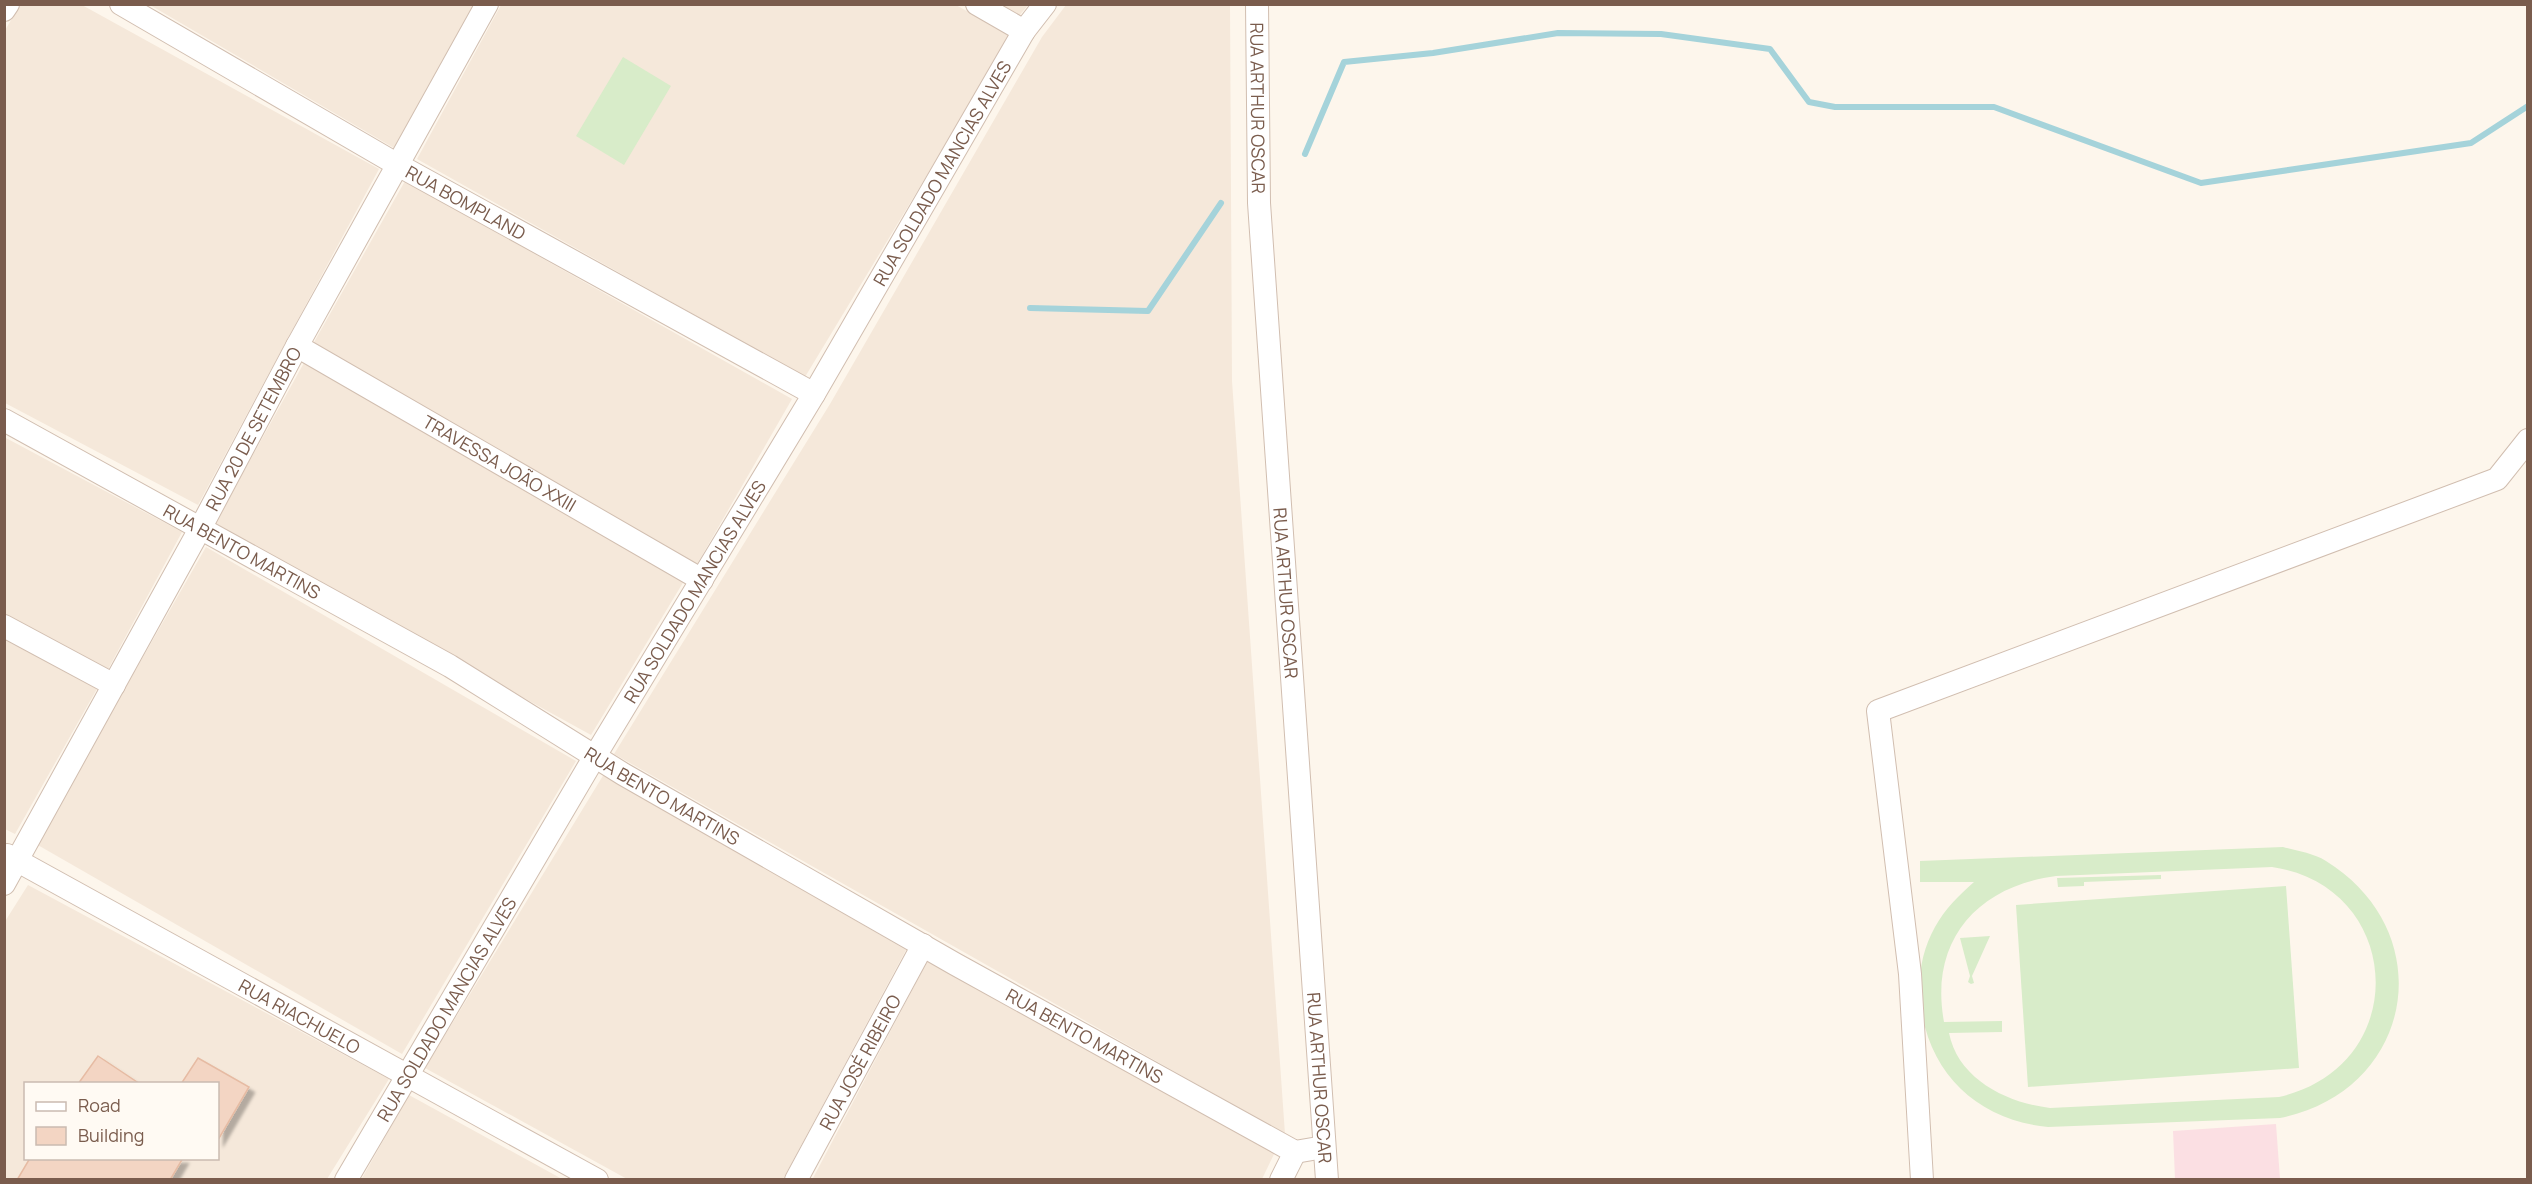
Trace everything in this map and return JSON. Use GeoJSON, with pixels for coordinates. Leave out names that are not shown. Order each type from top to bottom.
{"type":"FeatureCollection","features":[{"type":"Feature","properties":{"kind":"street"},"geometry":{"type":"LineString","coordinates":[[4,10],[8,4]]}},
{"type":"Feature","properties":{"kind":"street","name":"RUA BOMPLAND"},"geometry":{"type":"LineString","coordinates":[[121,4],[398,165],[814,394]]}},
{"type":"Feature","properties":{"kind":"street","name":"RUA 20 DE SETEMBRO"},"geometry":{"type":"LineString","coordinates":[[4,884],[11,858],[114,685],[297,346],[487,4]]}},
{"type":"Feature","properties":{"kind":"street"},"geometry":{"type":"LineString","coordinates":[[977,4],[1024,31]]}},
{"type":"Feature","properties":{"kind":"street","name":"RUA SOLDADO MANCIAS ALVES"},"geometry":{"type":"LineString","coordinates":[[346,1179],[595,756],[814,394],[1024,31],[1045,4]]}},
{"type":"Feature","properties":{"kind":"street","name":"RUA ARTHUR OSCAR"},"geometry":{"type":"LineString","coordinates":[[1257,4],[1259,203],[1327,1179]]}},
{"type":"Feature","properties":{"kind":"street","name":"TRAVESSA JOÃO XXIII"},"geometry":{"type":"LineString","coordinates":[[297,346],[702,580]]}},
{"type":"Feature","properties":{"kind":"street","name":"RUA BENTO MARTINS"},"geometry":{"type":"LineString","coordinates":[[4,420],[450,666],[623,774],[955,964],[1294,1152]]}},
{"type":"Feature","properties":{"kind":"street"},"geometry":{"type":"LineString","coordinates":[[1922,1179],[1910,974],[1878,711],[2497,478],[2528,440]]}},
{"type":"Feature","properties":{"kind":"street"},"geometry":{"type":"LineString","coordinates":[[4,626],[114,685]]}},
{"type":"Feature","properties":{"kind":"street","name":"RUA RIACHUELO"},"geometry":{"type":"LineString","coordinates":[[11,858],[597,1179]]}},
{"type":"Feature","properties":{"kind":"street","name":"RUA JOSÉ RIBEIRO"},"geometry":{"type":"LineString","coordinates":[[796,1179],[923,945]]}},
{"type":"Feature","properties":{"kind":"street"},"geometry":{"type":"LineString","coordinates":[[1281,1179],[1294,1152],[1324,1146]]}},
{"type":"Feature","properties":{"kind":"shaded area"},"geometry":{"type":"Polygon","coordinates":[[[20,5],[82,5],[379,169],[198,505],[5,403],[4,32],[20,5]]]}},
{"type":"Feature","properties":{"kind":"shaded area"},"geometry":{"type":"Polygon","coordinates":[[[150,5],[474,5],[394,148],[150,5]]]}},
{"type":"Feature","properties":{"kind":"shaded area"},"geometry":{"type":"Polygon","coordinates":[[[501,5],[956,5],[1011,36],[805,377],[417,159],[501,5]]]}},
{"type":"Feature","properties":{"kind":"shaded area"},"geometry":{"type":"Polygon","coordinates":[[[998,5],[1028,5],[1019,16],[998,5]]]}},
{"type":"Feature","properties":{"kind":"shaded area"},"geometry":{"type":"Polygon","coordinates":[[[1066,5],[1230,5],[1232,381],[1285,1134],[614,754],[830,404],[1042,37],[1066,5]]]}},
{"type":"Feature","properties":{"kind":"shaded area"},"geometry":{"type":"Polygon","coordinates":[[[405,181],[792,399],[696,566],[313,344],[405,181]]]}},
{"type":"Feature","properties":{"kind":"shaded area"},"geometry":{"type":"Polygon","coordinates":[[[305,361],[684,581],[591,735],[213,527],[305,361]]]}},
{"type":"Feature","properties":{"kind":"shaded area"},"geometry":{"type":"Polygon","coordinates":[[[4,437],[182,532],[106,673],[5,616],[4,437]]]}},
{"type":"Feature","properties":{"kind":"shaded area"},"geometry":{"type":"Polygon","coordinates":[[[206,547],[576,761],[402,1054],[36,844],[206,547]]]}},
{"type":"Feature","properties":{"kind":"shaded area"},"geometry":{"type":"Polygon","coordinates":[[[4,640],[98,687],[15,834],[5,829],[4,640]]]}},
{"type":"Feature","properties":{"kind":"shaded area"},"geometry":{"type":"Polygon","coordinates":[[[604,774],[906,950],[783,1179],[627,1179],[425,1068],[604,774]]]}},
{"type":"Feature","properties":{"kind":"shaded area"},"geometry":{"type":"Polygon","coordinates":[[[28,885],[389,1079],[327,1179],[5,1179],[4,923],[28,885]]]}},
{"type":"Feature","properties":{"kind":"shaded area"},"geometry":{"type":"Polygon","coordinates":[[[928,960],[1275,1152],[1262,1179],[812,1180],[928,960]]]}},
{"type":"Feature","properties":{"kind":"shaded area"},"geometry":{"type":"Polygon","coordinates":[[[409,1095],[562,1179],[361,1180],[409,1095]]]}},
{"type":"Feature","properties":{"kind":"shaded area"},"geometry":{"type":"Polygon","coordinates":[[[2276,1124],[2280,1179],[2175,1179],[2173,1131],[2276,1124]]]}},
{"type":"Feature","properties":{"kind":"green space"},"geometry":{"type":"Polygon","coordinates":[[[623,57],[671,86],[624,165],[576,136],[623,57]]]}},
{"type":"Feature","properties":{"kind":"green space"},"geometry":{"type":"Polygon","coordinates":[[[2283,847],[2316,856],[2326,861],[2363,892],[2387,928],[2398,967],[2397,1006],[2384,1044],[2360,1077],[2325,1102],[2280,1118],[2048,1127],[2023,1123],[2000,1115],[1980,1104],[1947,1074],[1926,1032],[1920,987],[1921,966],[1926,946],[1943,914],[1974,882],[1920,882],[1920,861],[2283,847]],[[2272,867],[2056,876],[2028,882],[2003,892],[1982,905],[1965,922],[1952,943],[1944,966],[1941,993],[1944,1022],[2002,1021],[2002,1032],[1949,1033],[1954,1049],[1974,1076],[1987,1086],[2017,1101],[2050,1108],[2279,1097],[2323,1079],[2353,1051],[2371,1016],[2376,978],[2368,940],[2348,907],[2316,881],[2272,867]]]}},
{"type":"Feature","properties":{"kind":"green space"},"geometry":{"type":"Polygon","coordinates":[[[2161,875],[2161,879],[2084,882],[2084,886],[2058,887],[2057,878],[2161,875]]]}},
{"type":"Feature","properties":{"kind":"green space"},"geometry":{"type":"Polygon","coordinates":[[[2286,886],[2299,1068],[2028,1087],[2016,905],[2286,886]]]}},
{"type":"Feature","properties":{"kind":"green space"},"geometry":{"type":"Polygon","coordinates":[[[1990,936],[1972,976],[1974,983],[1971,984],[1968,982],[1970,976],[1960,938],[1990,936]]]}},
{"type":"Feature","properties":{"kind":"building"},"geometry":{"type":"Polygon","coordinates":[[[98,1056],[137,1082],[79,1082],[98,1056]]]}},
{"type":"Feature","properties":{"kind":"building"},"geometry":{"type":"Polygon","coordinates":[[[198,1058],[249,1087],[219,1138],[219,1082],[182,1082],[198,1058]]]}},
{"type":"Feature","properties":{"kind":"building"},"geometry":{"type":"Polygon","coordinates":[[[29,1160],[182,1160],[170,1180],[17,1180],[29,1160]]]}},
{"type":"Feature","properties":{"kind":"waterway"},"geometry":{"type":"LineString","coordinates":[[1305,154],[1344,62],[1433,53],[1558,33],[1661,34],[1770,49],[1809,102],[1835,107],[1994,107],[2201,183],[2471,143],[2528,106]]}},
{"type":"Feature","properties":{"kind":"waterway"},"geometry":{"type":"LineString","coordinates":[[1030,308],[1148,311],[1221,203]]}}]}
